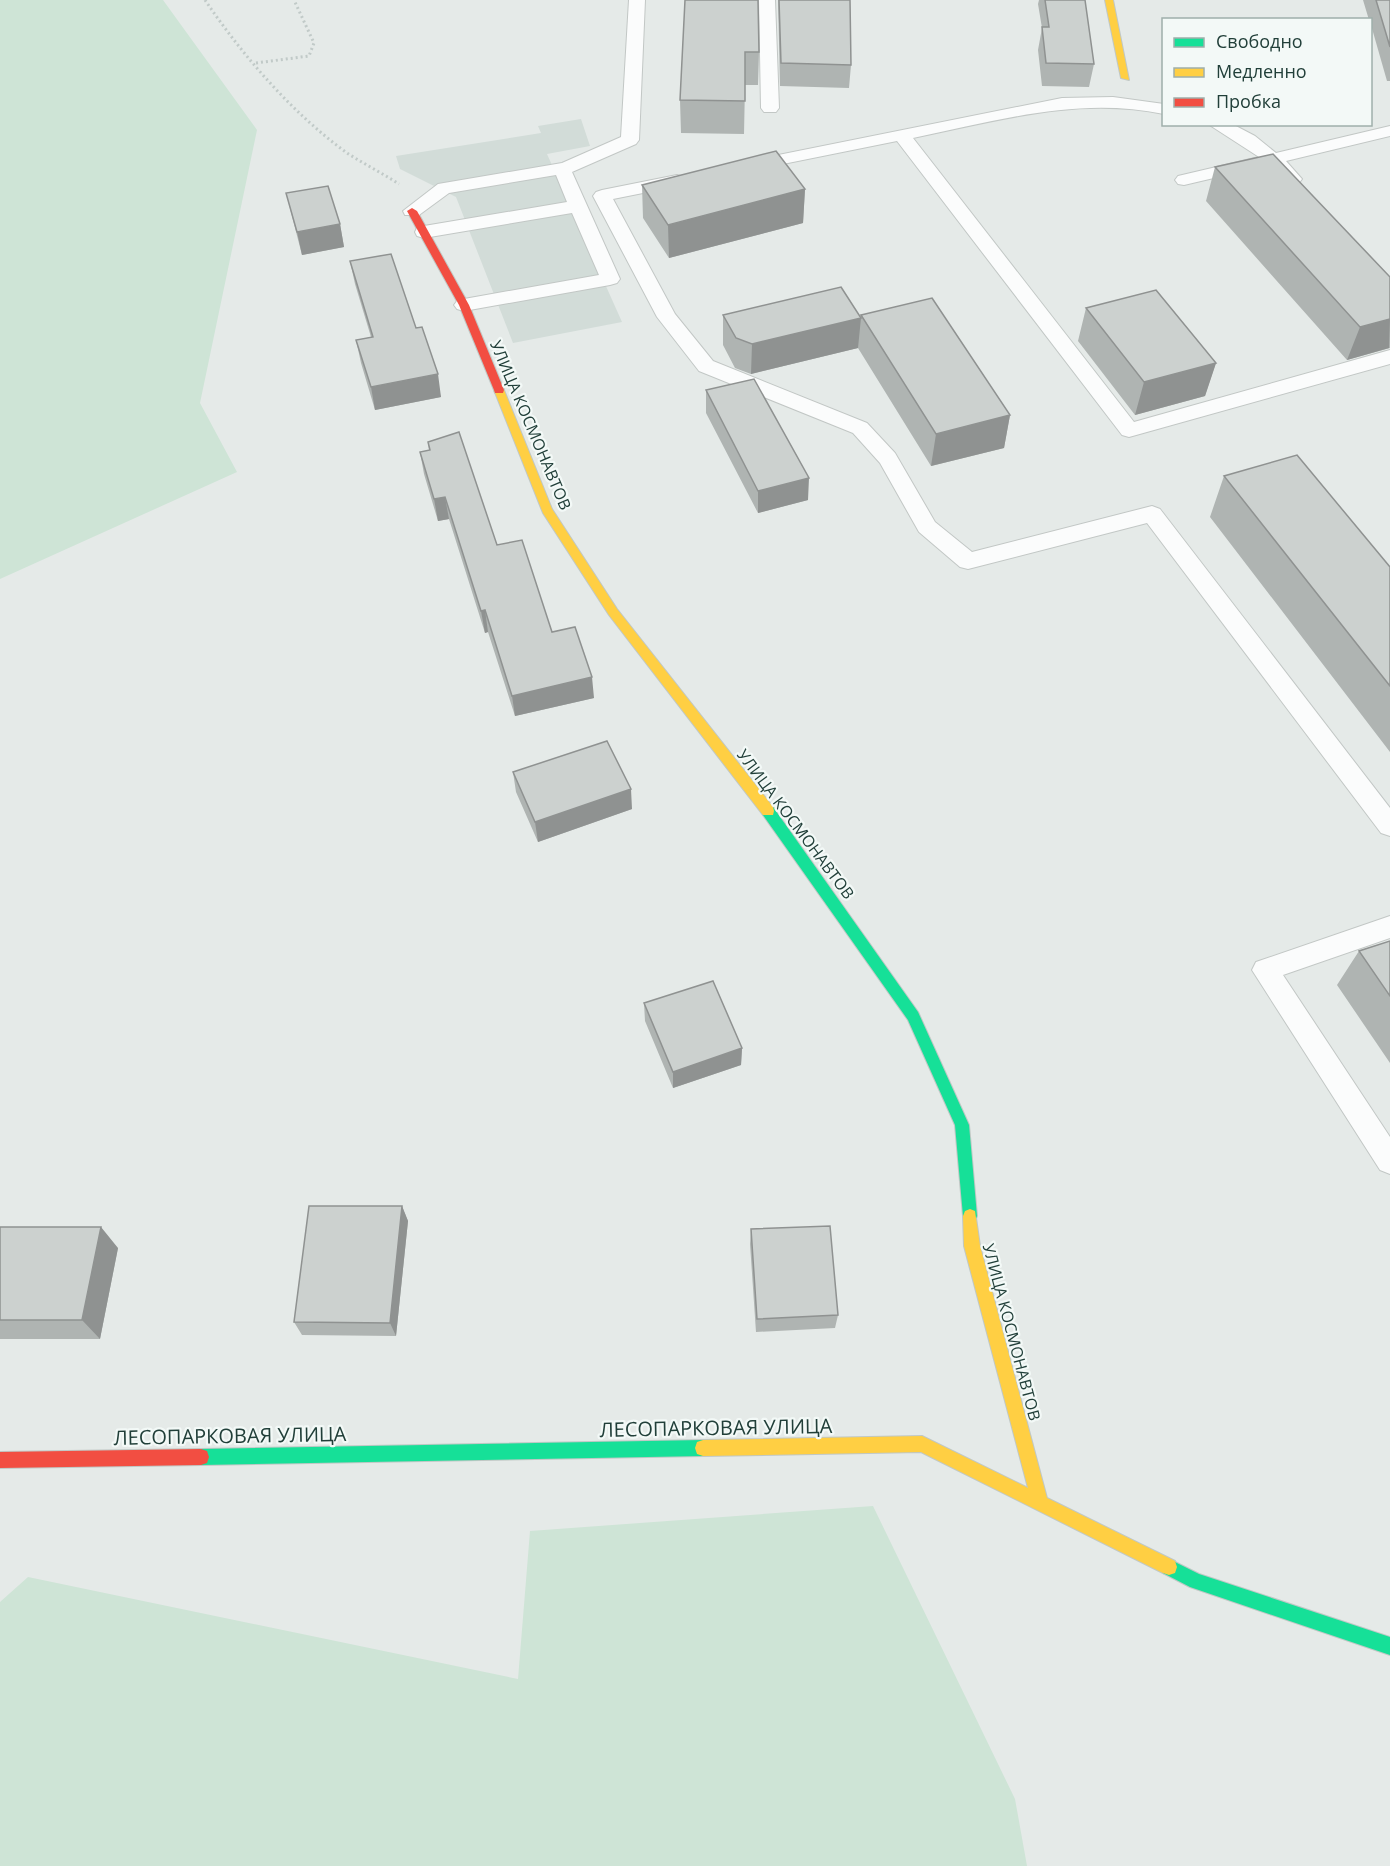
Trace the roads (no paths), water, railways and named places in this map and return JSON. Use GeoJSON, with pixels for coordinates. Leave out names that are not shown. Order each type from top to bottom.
{"type":"FeatureCollection","features":[{"type":"Feature","properties":{"kind":"street"},"geometry":{"type":"LineString","coordinates":[[1109,0],[1126,78]]}},
{"type":"Feature","properties":{"kind":"street","name":"УЛИЦА КОСМОНАВТОВ"},"geometry":{"type":"LineString","coordinates":[[419,206],[424,232],[464,305],[542,499],[553,519],[612,612],[794,845],[913,1016],[962,1125],[972,1246],[1040,1502]]}},
{"type":"Feature","properties":{"kind":"street","name":"ЛЕСОПАРКОВАЯ УЛИЦА"},"geometry":{"type":"LineString","coordinates":[[0,1460],[922,1444],[1196,1581],[1390,1646]]}},
{"type":"Feature","properties":{"kind":"lane"},"geometry":{"type":"LineString","coordinates":[[419,206],[444,188],[562,169],[630,140],[637,0]]}},
{"type":"Feature","properties":{"kind":"lane"},"geometry":{"type":"LineString","coordinates":[[767,0],[770,108]]}},
{"type":"Feature","properties":{"kind":"lane"},"geometry":{"type":"LineString","coordinates":[[729,170],[1062,103],[1092,101],[1128,103],[1162,109]]}},
{"type":"Feature","properties":{"kind":"lane"},"geometry":{"type":"LineString","coordinates":[[1222,126],[1233,130],[1274,159],[1305,192]]}},
{"type":"Feature","properties":{"kind":"lane"},"geometry":{"type":"LineString","coordinates":[[1184,180],[1390,131]]}},
{"type":"Feature","properties":{"kind":"lane"},"geometry":{"type":"LineString","coordinates":[[901,135],[1128,430],[1390,357]]}},
{"type":"Feature","properties":{"kind":"lane"},"geometry":{"type":"LineString","coordinates":[[464,305],[610,279],[562,169]]}},
{"type":"Feature","properties":{"kind":"lane"},"geometry":{"type":"LineString","coordinates":[[694,177],[602,196],[667,317],[706,366],[860,428],[888,458],[927,527],[968,561],[1152,514],[1390,826]]}},
{"type":"Feature","properties":{"kind":"lane"},"geometry":{"type":"LineString","coordinates":[[424,232],[578,206]]}},
{"type":"Feature","properties":{"kind":"lane"},"geometry":{"type":"LineString","coordinates":[[1390,927],[1265,970],[1390,1161]]}}]}
